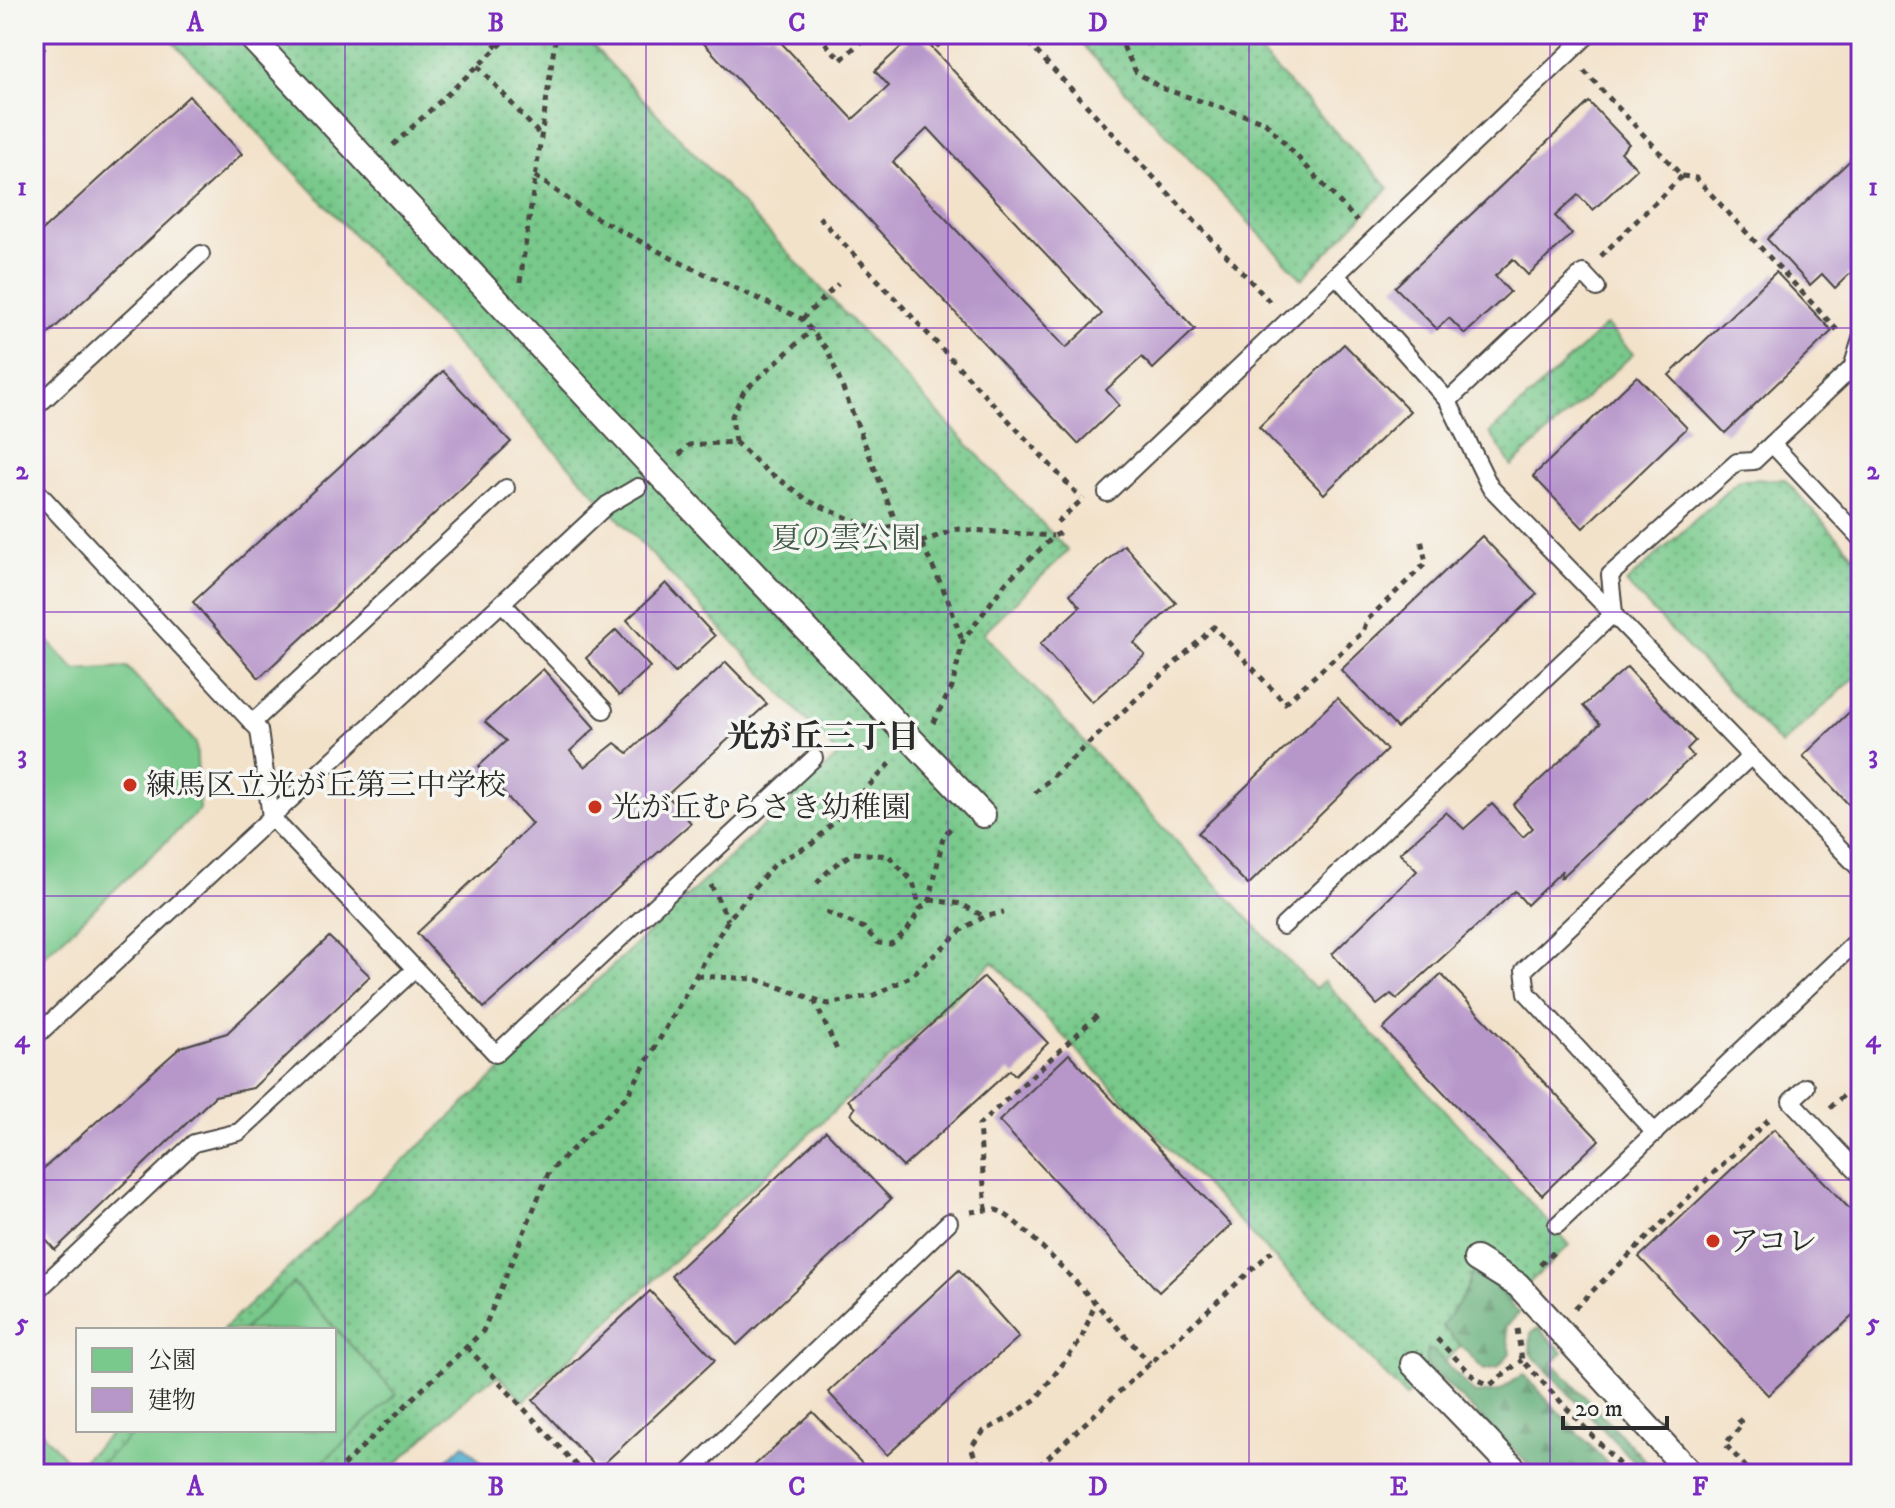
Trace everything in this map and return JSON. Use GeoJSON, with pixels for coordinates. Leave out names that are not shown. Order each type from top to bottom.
{"type":"FeatureCollection","features":[{"type":"Feature","properties":{"kind":"street"},"geometry":{"type":"LineString","coordinates":[[248,34],[660,475],[978,809]]}},
{"type":"Feature","properties":{"kind":"street"},"geometry":{"type":"LineString","coordinates":[[1476,1259],[1518,1285],[1691,1474]]}},
{"type":"Feature","properties":{"kind":"street"},"geometry":{"type":"LineString","coordinates":[[1413,1364],[1519,1474]]}},
{"type":"Feature","properties":{"kind":"lane"},"geometry":{"type":"LineString","coordinates":[[1107,493],[1589,34]]}},
{"type":"Feature","properties":{"kind":"lane"},"geometry":{"type":"LineString","coordinates":[[34,409],[201,254]]}},
{"type":"Feature","properties":{"kind":"lane"},"geometry":{"type":"LineString","coordinates":[[1448,401],[1583,273],[1597,288]]}},
{"type":"Feature","properties":{"kind":"lane"},"geometry":{"type":"LineString","coordinates":[[1336,275],[1448,401],[1490,487],[1861,870]]}},
{"type":"Feature","properties":{"kind":"lane"},"geometry":{"type":"LineString","coordinates":[[1614,613],[1610,575],[1737,462],[1754,461],[1852,368],[1859,345]]}},
{"type":"Feature","properties":{"kind":"lane"},"geometry":{"type":"LineString","coordinates":[[1772,444],[1861,539]]}},
{"type":"Feature","properties":{"kind":"lane"},"geometry":{"type":"LineString","coordinates":[[34,1038],[607,505],[638,487]]}},
{"type":"Feature","properties":{"kind":"lane"},"geometry":{"type":"LineString","coordinates":[[34,488],[259,730],[271,817],[496,1054],[814,758]]}},
{"type":"Feature","properties":{"kind":"lane"},"geometry":{"type":"LineString","coordinates":[[252,723],[506,488]]}},
{"type":"Feature","properties":{"kind":"lane"},"geometry":{"type":"LineString","coordinates":[[502,603],[604,710]]}},
{"type":"Feature","properties":{"kind":"lane"},"geometry":{"type":"LineString","coordinates":[[1283,926],[1614,613]]}},
{"type":"Feature","properties":{"kind":"lane"},"geometry":{"type":"LineString","coordinates":[[1655,1133],[1527,993],[1524,970],[1751,756]]}},
{"type":"Feature","properties":{"kind":"lane"},"geometry":{"type":"LineString","coordinates":[[1557,1225],[1861,937]]}},
{"type":"Feature","properties":{"kind":"lane"},"geometry":{"type":"LineString","coordinates":[[34,1294],[194,1143],[239,1132],[415,969]]}},
{"type":"Feature","properties":{"kind":"lane"},"geometry":{"type":"LineString","coordinates":[[1806,1087],[1791,1101],[1861,1175]]}},
{"type":"Feature","properties":{"kind":"lane"},"geometry":{"type":"LineString","coordinates":[[688,1474],[949,1222]]}},
{"type":"Feature","properties":{"kind":"path"},"geometry":{"type":"LineString","coordinates":[[486,34],[498,47]]}},
{"type":"Feature","properties":{"kind":"path"},"geometry":{"type":"LineString","coordinates":[[372,165],[512,34]]}},
{"type":"Feature","properties":{"kind":"path"},"geometry":{"type":"LineString","coordinates":[[510,314],[520,284],[556,34]]}},
{"type":"Feature","properties":{"kind":"path"},"geometry":{"type":"LineString","coordinates":[[817,34],[841,60],[869,34]]}},
{"type":"Feature","properties":{"kind":"path"},"geometry":{"type":"LineString","coordinates":[[927,34],[944,51]]}},
{"type":"Feature","properties":{"kind":"path"},"geometry":{"type":"LineString","coordinates":[[1020,34],[1279,312]]}},
{"type":"Feature","properties":{"kind":"path"},"geometry":{"type":"LineString","coordinates":[[1121,34],[1136,72],[1161,88],[1265,122],[1366,230]]}},
{"type":"Feature","properties":{"kind":"path"},"geometry":{"type":"LineString","coordinates":[[478,66],[541,136]]}},
{"type":"Feature","properties":{"kind":"path"},"geometry":{"type":"LineString","coordinates":[[1584,71],[1682,176],[1696,178],[1859,345]]}},
{"type":"Feature","properties":{"kind":"path"},"geometry":{"type":"LineString","coordinates":[[535,176],[591,215],[675,260],[802,319],[828,351],[897,525],[921,542],[947,597],[963,641]]}},
{"type":"Feature","properties":{"kind":"path"},"geometry":{"type":"LineString","coordinates":[[1583,273],[1682,176]]}},
{"type":"Feature","properties":{"kind":"path"},"geometry":{"type":"LineString","coordinates":[[819,217],[1082,499]]}},
{"type":"Feature","properties":{"kind":"path"},"geometry":{"type":"LineString","coordinates":[[802,319],[838,284]]}},
{"type":"Feature","properties":{"kind":"path"},"geometry":{"type":"LineString","coordinates":[[812,330],[744,391],[732,416],[735,442],[763,468],[809,501],[875,530],[897,525]]}},
{"type":"Feature","properties":{"kind":"path"},"geometry":{"type":"LineString","coordinates":[[660,475],[689,445],[735,442]]}},
{"type":"Feature","properties":{"kind":"path"},"geometry":{"type":"LineString","coordinates":[[921,542],[957,529],[1054,536]]}},
{"type":"Feature","properties":{"kind":"path"},"geometry":{"type":"LineString","coordinates":[[334,1474],[483,1331],[549,1172],[627,1096],[728,920],[774,864],[812,844],[932,725],[952,687],[963,641],[1006,582],[1054,536],[1065,531]]}},
{"type":"Feature","properties":{"kind":"path"},"geometry":{"type":"LineString","coordinates":[[1035,793],[1214,627],[1285,703],[1363,632],[1367,620],[1426,563],[1421,539]]}},
{"type":"Feature","properties":{"kind":"path"},"geometry":{"type":"LineString","coordinates":[[826,912],[864,928],[878,943],[891,944],[907,931],[920,909],[930,900],[943,837],[978,809]]}},
{"type":"Feature","properties":{"kind":"path"},"geometry":{"type":"LineString","coordinates":[[817,883],[832,867],[853,853],[889,856],[913,882],[920,909]]}},
{"type":"Feature","properties":{"kind":"path"},"geometry":{"type":"LineString","coordinates":[[710,882],[728,920]]}},
{"type":"Feature","properties":{"kind":"path"},"geometry":{"type":"LineString","coordinates":[[930,900],[961,904],[984,917]]}},
{"type":"Feature","properties":{"kind":"path"},"geometry":{"type":"LineString","coordinates":[[697,976],[756,979],[828,1004],[874,995],[910,977],[964,928],[984,917],[1004,912]]}},
{"type":"Feature","properties":{"kind":"path"},"geometry":{"type":"LineString","coordinates":[[814,1000],[837,1050]]}},
{"type":"Feature","properties":{"kind":"path"},"geometry":{"type":"LineString","coordinates":[[986,1210],[979,1125],[1098,1015]]}},
{"type":"Feature","properties":{"kind":"path"},"geometry":{"type":"LineString","coordinates":[[1813,1125],[1861,1079]]}},
{"type":"Feature","properties":{"kind":"path"},"geometry":{"type":"LineString","coordinates":[[1556,1326],[1769,1119],[1777,1128]]}},
{"type":"Feature","properties":{"kind":"path"},"geometry":{"type":"LineString","coordinates":[[949,1222],[974,1211],[986,1210],[996,1210],[1012,1218],[1150,1363]]}},
{"type":"Feature","properties":{"kind":"path"},"geometry":{"type":"LineString","coordinates":[[1030,1474],[1272,1251]]}},
{"type":"Feature","properties":{"kind":"path"},"geometry":{"type":"LineString","coordinates":[[989,1474],[976,1460],[971,1447],[984,1431],[1036,1399],[1081,1340],[1095,1304]]}},
{"type":"Feature","properties":{"kind":"path"},"geometry":{"type":"LineString","coordinates":[[1437,1339],[1476,1379],[1490,1385],[1522,1360],[1628,1474]]}},
{"type":"Feature","properties":{"kind":"path"},"geometry":{"type":"LineString","coordinates":[[467,1347],[584,1474]]}},
{"type":"Feature","properties":{"kind":"path"},"geometry":{"type":"LineString","coordinates":[[1738,1419],[1743,1424],[1725,1444],[1752,1474]]}},
{"type":"Feature","properties":{"kind":"green space","name":"夏の雲公園"},"geometry":{"type":"Polygon","coordinates":[[[166,34],[582,34],[1068,551],[983,633],[1268,940],[1315,989],[1324,981],[1570,1245],[1406,1397],[993,962],[524,1401],[499,1376],[474,1390],[386,1474],[67,1474],[113,1432],[336,1432],[336,1328],[224,1328],[839,755],[166,34]]]}},
{"type":"Feature","properties":{"kind":"green space"},"geometry":{"type":"Polygon","coordinates":[[[1072,34],[1242,34],[1389,188],[1302,279],[1072,34]]]}},
{"type":"Feature","properties":{"kind":"green space"},"geometry":{"type":"Polygon","coordinates":[[[1606,325],[1633,354],[1512,466],[1490,433],[1606,325]]]}},
{"type":"Feature","properties":{"kind":"green space"},"geometry":{"type":"Polygon","coordinates":[[[1784,479],[1861,563],[1861,672],[1781,745],[1626,583],[1739,480],[1784,479]]]}},
{"type":"Feature","properties":{"kind":"green space","name":"練馬区立光が丘第三中学校"},"geometry":{"type":"Polygon","coordinates":[[[34,626],[75,670],[127,667],[196,743],[200,810],[34,965],[34,626]]]}},
{"type":"Feature","properties":{"kind":"green space"},"geometry":{"type":"Polygon","coordinates":[[[1471,1275],[1488,1279],[1519,1313],[1506,1327],[1510,1353],[1498,1367],[1484,1370],[1442,1326],[1463,1296],[1471,1275]]]}},
{"type":"Feature","properties":{"kind":"green space"},"geometry":{"type":"Polygon","coordinates":[[[293,1283],[335,1328],[245,1328],[293,1283]]]}},
{"type":"Feature","properties":{"kind":"green space"},"geometry":{"type":"Polygon","coordinates":[[[1539,1328],[1563,1352],[1553,1363],[1658,1474],[1646,1474],[1530,1353],[1531,1332],[1539,1328]]]}},
{"type":"Feature","properties":{"kind":"green space"},"geometry":{"type":"Polygon","coordinates":[[[336,1329],[396,1394],[310,1474],[90,1474],[135,1432],[336,1432],[336,1329]]]}},
{"type":"Feature","properties":{"kind":"green space"},"geometry":{"type":"Polygon","coordinates":[[[1428,1350],[1434,1351],[1475,1394],[1499,1391],[1523,1374],[1617,1474],[1538,1474],[1426,1364],[1428,1350]]]}},
{"type":"Feature","properties":{"kind":"green space"},"geometry":{"type":"Polygon","coordinates":[[[34,1424],[67,1460],[53,1474],[34,1474],[34,1424]]]}},
{"type":"Feature","properties":{"kind":"water"},"geometry":{"type":"Polygon","coordinates":[[[464,1444],[492,1474],[432,1474],[464,1444]]]}},
{"type":"Feature","properties":{"kind":"building"},"geometry":{"type":"Polygon","coordinates":[[[695,34],[773,34],[853,119],[889,86],[875,71],[915,34],[919,34],[1195,329],[1153,369],[1142,357],[1106,390],[1119,405],[1078,444],[695,34]],[[928,128],[893,162],[1066,348],[1102,314],[928,128]]]}},
{"type":"Feature","properties":{"kind":"building"},"geometry":{"type":"Polygon","coordinates":[[[34,37],[45,49],[34,59],[34,37]]]}},
{"type":"Feature","properties":{"kind":"building"},"geometry":{"type":"Polygon","coordinates":[[[189,96],[242,154],[34,347],[34,238],[189,96]]]}},
{"type":"Feature","properties":{"kind":"building"},"geometry":{"type":"Polygon","coordinates":[[[1589,102],[1629,144],[1621,152],[1637,169],[1593,210],[1578,195],[1555,216],[1572,234],[1528,275],[1513,259],[1495,276],[1510,292],[1465,334],[1449,318],[1437,329],[1395,287],[1589,102]]]}},
{"type":"Feature","properties":{"kind":"building"},"geometry":{"type":"Polygon","coordinates":[[[1861,150],[1861,263],[1835,288],[1822,274],[1810,285],[1767,239],[1861,150]]]}},
{"type":"Feature","properties":{"kind":"building"},"geometry":{"type":"Polygon","coordinates":[[[1776,272],[1832,331],[1725,433],[1669,375],[1776,272]]]}},
{"type":"Feature","properties":{"kind":"building"},"geometry":{"type":"Polygon","coordinates":[[[1344,344],[1410,411],[1324,494],[1259,427],[1344,344]]]}},
{"type":"Feature","properties":{"kind":"building"},"geometry":{"type":"Polygon","coordinates":[[[443,371],[511,442],[259,678],[193,602],[443,371]]]}},
{"type":"Feature","properties":{"kind":"building"},"geometry":{"type":"Polygon","coordinates":[[[1637,376],[1687,428],[1583,528],[1533,476],[1637,376]]]}},
{"type":"Feature","properties":{"kind":"building"},"geometry":{"type":"Polygon","coordinates":[[[1482,536],[1537,594],[1397,728],[1341,670],[1482,536]]]}},
{"type":"Feature","properties":{"kind":"building"},"geometry":{"type":"Polygon","coordinates":[[[1124,545],[1176,603],[1134,643],[1145,655],[1092,702],[1040,644],[1080,607],[1070,594],[1124,545]]]}},
{"type":"Feature","properties":{"kind":"building"},"geometry":{"type":"Polygon","coordinates":[[[666,583],[715,636],[675,673],[627,620],[666,583]]]}},
{"type":"Feature","properties":{"kind":"building"},"geometry":{"type":"Polygon","coordinates":[[[616,630],[650,667],[619,696],[586,658],[616,630]]]}},
{"type":"Feature","properties":{"kind":"building"},"geometry":{"type":"Polygon","coordinates":[[[726,662],[767,704],[667,795],[691,823],[484,1008],[417,933],[532,824],[479,766],[506,741],[485,722],[543,669],[595,728],[570,751],[585,767],[615,743],[628,753],[726,662]]]}},
{"type":"Feature","properties":{"kind":"building"},"geometry":{"type":"Polygon","coordinates":[[[1627,667],[1695,741],[1687,749],[1693,756],[1560,879],[1563,870],[1527,905],[1515,891],[1397,999],[1391,994],[1377,1005],[1332,954],[1417,871],[1400,853],[1446,812],[1464,829],[1492,804],[1523,837],[1533,828],[1513,805],[1600,724],[1583,706],[1627,667]]]}},
{"type":"Feature","properties":{"kind":"building"},"geometry":{"type":"Polygon","coordinates":[[[1337,698],[1387,750],[1248,885],[1198,833],[1337,698]]]}},
{"type":"Feature","properties":{"kind":"building"},"geometry":{"type":"Polygon","coordinates":[[[1861,701],[1861,799],[1852,808],[1803,756],[1861,701]]]}},
{"type":"Feature","properties":{"kind":"building"},"geometry":{"type":"Polygon","coordinates":[[[329,937],[370,976],[253,1088],[215,1096],[55,1250],[34,1227],[34,1177],[181,1047],[227,1033],[329,937]]]}},
{"type":"Feature","properties":{"kind":"building"},"geometry":{"type":"Polygon","coordinates":[[[1441,974],[1599,1140],[1542,1195],[1383,1029],[1441,974]]]}},
{"type":"Feature","properties":{"kind":"building"},"geometry":{"type":"Polygon","coordinates":[[[984,977],[1048,1043],[1015,1075],[1010,1070],[903,1167],[851,1114],[855,1108],[848,1100],[984,977]]]}},
{"type":"Feature","properties":{"kind":"building"},"geometry":{"type":"Polygon","coordinates":[[[1069,1054],[1231,1225],[1159,1292],[999,1121],[1069,1054]]]}},
{"type":"Feature","properties":{"kind":"building"},"geometry":{"type":"Polygon","coordinates":[[[1774,1129],[1861,1221],[1861,1308],[1768,1395],[1639,1257],[1774,1129]]]}},
{"type":"Feature","properties":{"kind":"building"},"geometry":{"type":"Polygon","coordinates":[[[826,1131],[891,1199],[737,1345],[671,1276],[826,1131]]]}},
{"type":"Feature","properties":{"kind":"building"},"geometry":{"type":"Polygon","coordinates":[[[959,1270],[1019,1337],[887,1455],[828,1392],[959,1270]]]}},
{"type":"Feature","properties":{"kind":"building"},"geometry":{"type":"Polygon","coordinates":[[[650,1291],[715,1360],[598,1469],[533,1400],[650,1291]]]}},
{"type":"Feature","properties":{"kind":"building"},"geometry":{"type":"Polygon","coordinates":[[[813,1412],[872,1474],[745,1474],[813,1412]]]}},
{"type":"Feature","properties":{"kind":"place","name":"練馬区立光が丘第三中学校"},"geometry":{"type":"Point","coordinates":[130,785]}},
{"type":"Feature","properties":{"kind":"place","name":"光が丘むらさき幼稚園"},"geometry":{"type":"Point","coordinates":[595,807]}},
{"type":"Feature","properties":{"kind":"place","name":"アコレ"},"geometry":{"type":"Point","coordinates":[1713,1241]}},
{"type":"Feature","properties":{"kind":"district","name":"光が丘三丁目"},"geometry":{"type":"Point","coordinates":[823,736]}}]}
